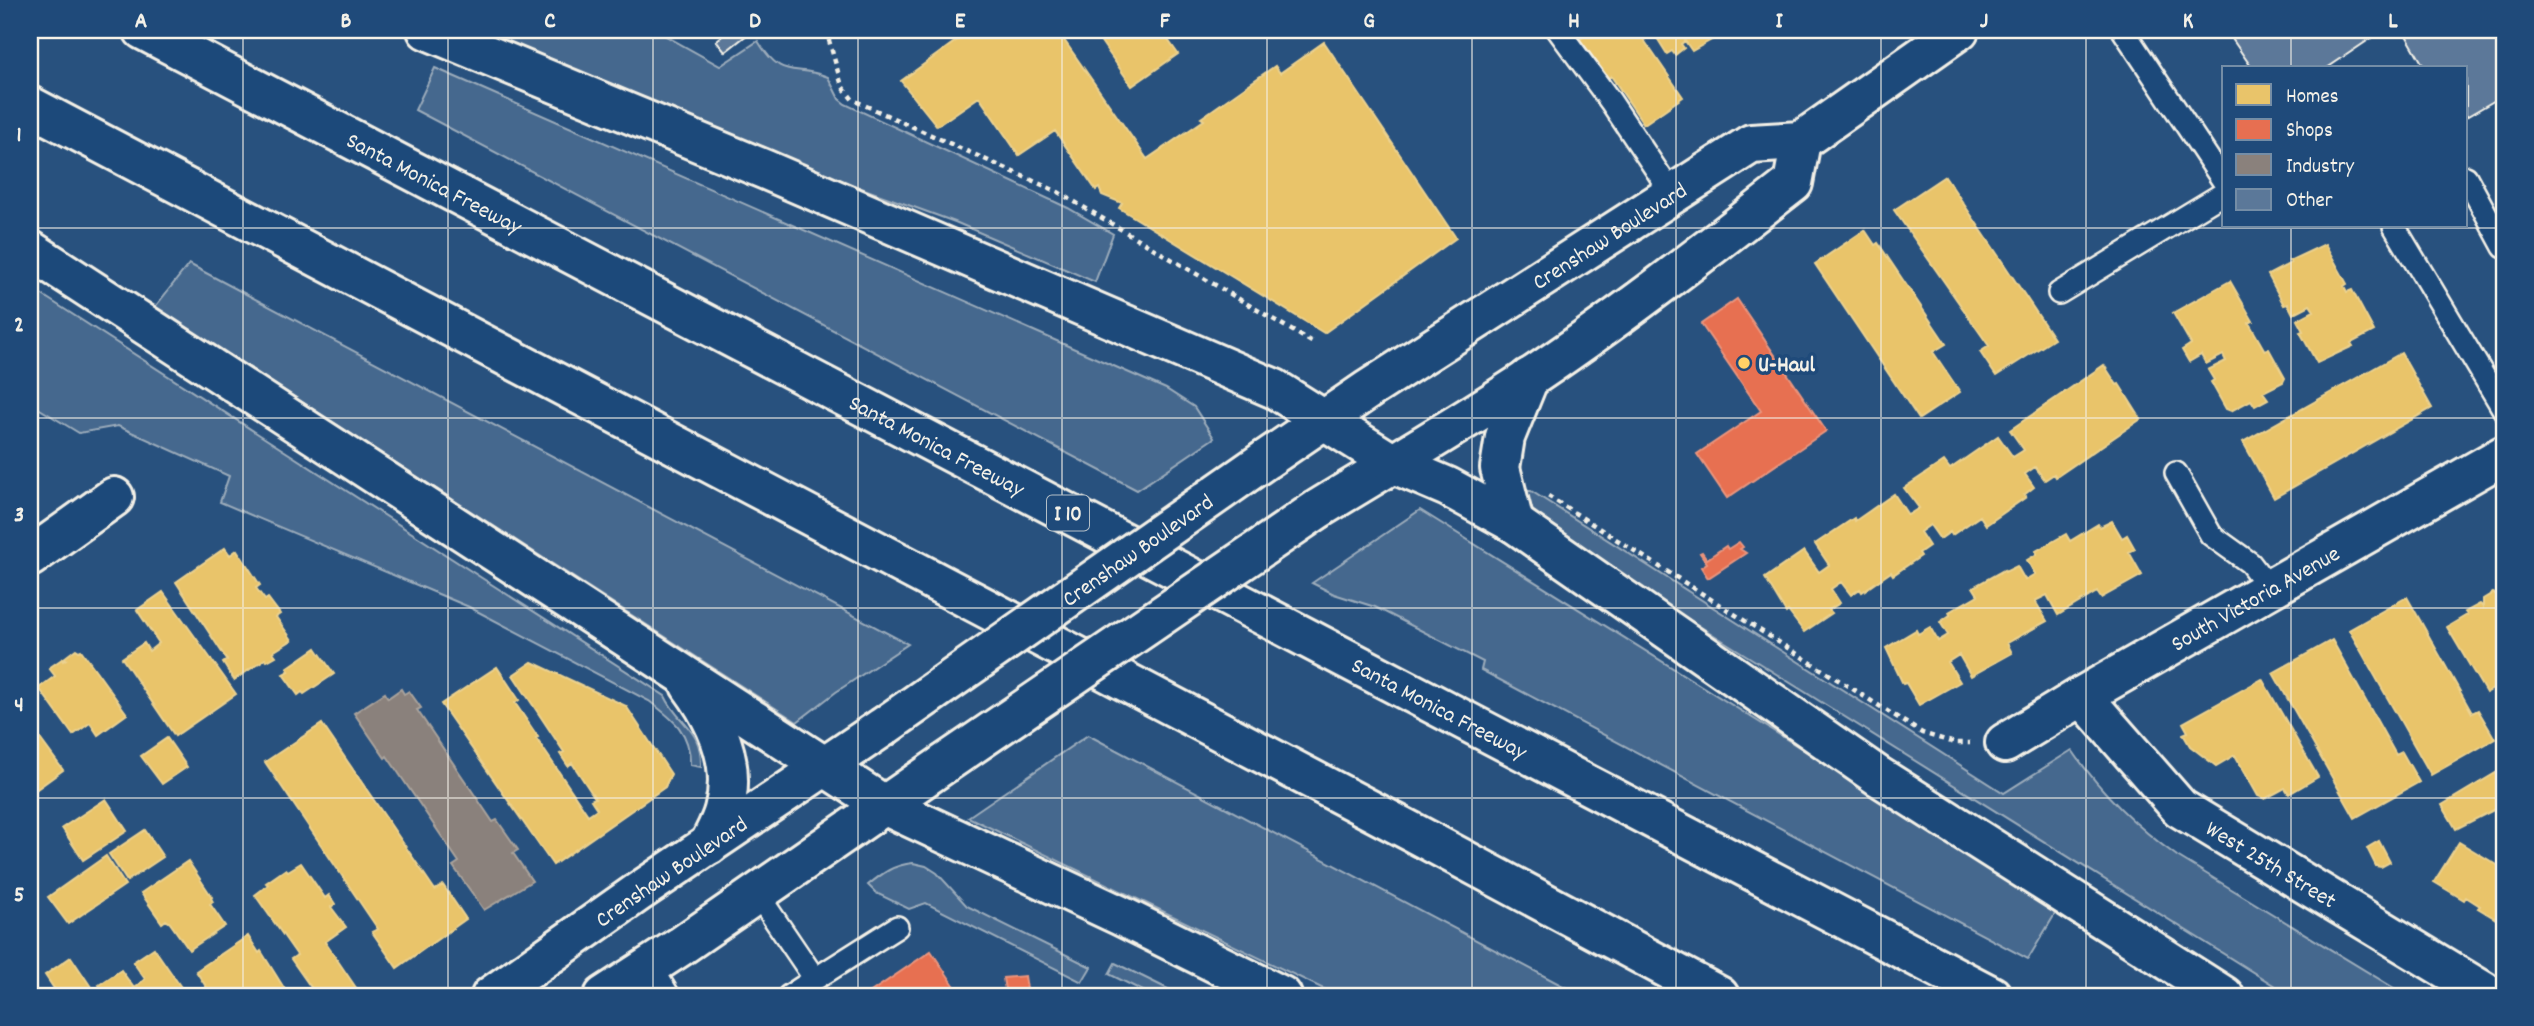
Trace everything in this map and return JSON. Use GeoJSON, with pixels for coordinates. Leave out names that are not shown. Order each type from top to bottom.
{"type":"FeatureCollection","features":[{"type":"Feature","properties":{"kind":"main road","name":"Santa Monica Freeway"},"geometry":{"type":"LineString","coordinates":[[143,30],[1992,996]]}},
{"type":"Feature","properties":{"kind":"main road"},"geometry":{"type":"LineString","coordinates":[[427,30],[766,170],[1275,389],[1394,464],[1448,487],[1514,523],[1878,776],[2224,996]]}},
{"type":"Feature","properties":{"kind":"main road"},"geometry":{"type":"LineString","coordinates":[[604,996],[660,981],[681,946],[756,892],[1318,509],[1529,378],[1668,279],[1793,183],[1801,141],[1959,30]]}},
{"type":"Feature","properties":{"kind":"main road"},"geometry":{"type":"LineString","coordinates":[[30,106],[1719,996]]}},
{"type":"Feature","properties":{"kind":"main road","name":"Crenshaw Boulevard"},"geometry":{"type":"LineString","coordinates":[[491,996],[1368,389],[1751,144],[1801,141]]}},
{"type":"Feature","properties":{"kind":"main road"},"geometry":{"type":"LineString","coordinates":[[30,250],[884,805],[1119,915],[1282,996]]}},
{"type":"Feature","properties":{"kind":"main road"},"geometry":{"type":"LineString","coordinates":[[1514,523],[1500,468],[1505,437],[1529,378]]}},
{"type":"Feature","properties":{"kind":"main road","name":"South Victoria Avenue"},"geometry":{"type":"LineString","coordinates":[[2005,743],[2082,696],[2504,455]]}},
{"type":"Feature","properties":{"kind":"main road"},"geometry":{"type":"LineString","coordinates":[[30,557],[114,497]]}},
{"type":"Feature","properties":{"kind":"main road"},"geometry":{"type":"LineString","coordinates":[[682,675],[707,707],[720,733],[726,759],[728,786],[724,811],[709,845]]}},
{"type":"Feature","properties":{"kind":"main road","name":"West 25th Street"},"geometry":{"type":"LineString","coordinates":[[2082,696],[2180,808],[2491,996]]}},
{"type":"Feature","properties":{"kind":"lane"},"geometry":{"type":"LineString","coordinates":[[1559,30],[1673,195]]}},
{"type":"Feature","properties":{"kind":"lane"},"geometry":{"type":"LineString","coordinates":[[2123,30],[2222,179]]}},
{"type":"Feature","properties":{"kind":"lane"},"geometry":{"type":"LineString","coordinates":[[2468,181],[2504,247]]}},
{"type":"Feature","properties":{"kind":"lane"},"geometry":{"type":"LineString","coordinates":[[2059,293],[2222,194]]}},
{"type":"Feature","properties":{"kind":"lane"},"geometry":{"type":"LineString","coordinates":[[2395,228],[2504,410]]}},
{"type":"Feature","properties":{"kind":"lane"},"geometry":{"type":"LineString","coordinates":[[2176,473],[2211,535],[2250,563],[2270,589]]}},
{"type":"Feature","properties":{"kind":"lane"},"geometry":{"type":"LineString","coordinates":[[756,892],[815,979]]}},
{"type":"Feature","properties":{"kind":"lane"},"geometry":{"type":"LineString","coordinates":[[789,996],[897,927]]}},
{"type":"Feature","properties":{"kind":"path"},"geometry":{"type":"LineString","coordinates":[[826,30],[842,86],[853,100],[1065,196],[1315,344]]}},
{"type":"Feature","properties":{"kind":"path"},"geometry":{"type":"LineString","coordinates":[[1537,489],[1922,733],[1955,743],[2005,743]]}},
{"type":"Feature","properties":{"kind":"shaded area"},"geometry":{"type":"Polygon","coordinates":[[[473,30],[655,30],[720,66],[758,41],[767,54],[782,67],[828,77],[839,99],[845,104],[1068,208],[1113,234],[1095,282],[955,222],[726,139],[473,30]]]}},
{"type":"Feature","properties":{"kind":"shaded area"},"geometry":{"type":"Polygon","coordinates":[[[435,68],[1166,389],[1194,407],[1214,438],[1137,490],[415,110],[435,68]]]}},
{"type":"Feature","properties":{"kind":"shaded area"},"geometry":{"type":"Polygon","coordinates":[[[189,264],[908,644],[836,692],[797,722],[155,307],[189,264]]]}},
{"type":"Feature","properties":{"kind":"shaded area"},"geometry":{"type":"Polygon","coordinates":[[[30,287],[665,696],[694,735],[698,743],[701,767],[690,765],[690,754],[679,727],[649,701],[469,607],[220,502],[229,476],[118,426],[79,433],[30,403],[30,287]]]}},
{"type":"Feature","properties":{"kind":"shaded area"},"geometry":{"type":"Polygon","coordinates":[[[1520,491],[1531,491],[2004,793],[2072,750],[2120,808],[2177,856],[2407,996],[2291,996],[1554,535],[1535,520],[1520,491]]]}},
{"type":"Feature","properties":{"kind":"shaded area"},"geometry":{"type":"Polygon","coordinates":[[[1420,510],[2058,909],[2028,959],[1481,670],[1483,662],[1375,607],[1334,594],[1312,583],[1420,510]]]}},
{"type":"Feature","properties":{"kind":"shaded area"},"geometry":{"type":"Polygon","coordinates":[[[1088,735],[1582,996],[1338,996],[968,817],[1088,735]]]}},
{"type":"Feature","properties":{"kind":"shaded area"},"geometry":{"type":"Polygon","coordinates":[[[913,863],[926,866],[937,873],[967,906],[1091,967],[1082,982],[926,903],[909,909],[876,893],[868,885],[889,870],[913,863]]]}},
{"type":"Feature","properties":{"kind":"shaded area"},"geometry":{"type":"Polygon","coordinates":[[[1115,963],[1182,996],[1153,996],[1109,974],[1115,963]]]}},
{"type":"Feature","properties":{"kind":"building: Homes"},"geometry":{"type":"Polygon","coordinates":[[[971,30],[1022,30],[1027,37],[1038,30],[1057,30],[1147,159],[1275,66],[1280,73],[1324,42],[1456,238],[1324,333],[1119,208],[1122,203],[1102,195],[1099,188],[1096,190],[1055,131],[1019,155],[979,97],[937,126],[901,81],[971,30]]]}},
{"type":"Feature","properties":{"kind":"building: Homes"},"geometry":{"type":"Polygon","coordinates":[[[1093,30],[1161,30],[1178,54],[1132,86],[1093,30]]]}},
{"type":"Feature","properties":{"kind":"building: Homes"},"geometry":{"type":"Polygon","coordinates":[[[1580,30],[1637,30],[1683,97],[1644,124],[1611,76],[1606,80],[1579,40],[1584,36],[1580,30]]]}},
{"type":"Feature","properties":{"kind":"building: Homes"},"geometry":{"type":"Polygon","coordinates":[[[1652,30],[1719,30],[1722,34],[1692,51],[1685,41],[1681,44],[1684,48],[1675,55],[1672,51],[1667,54],[1652,30]]]}},
{"type":"Feature","properties":{"kind":"building: Homes"},"geometry":{"type":"Polygon","coordinates":[[[1945,176],[2054,339],[1996,376],[1980,352],[1989,346],[1894,210],[1945,176]]]}},
{"type":"Feature","properties":{"kind":"building: Homes"},"geometry":{"type":"Polygon","coordinates":[[[1865,230],[1875,245],[1878,243],[1946,344],[1933,352],[1960,392],[1919,419],[1815,264],[1865,230]]]}},
{"type":"Feature","properties":{"kind":"building: Homes"},"geometry":{"type":"Polygon","coordinates":[[[2325,244],[2347,284],[2344,286],[2347,292],[2352,290],[2374,331],[2351,343],[2353,346],[2317,363],[2300,332],[2303,331],[2297,320],[2314,311],[2310,305],[2293,314],[2288,304],[2284,305],[2268,275],[2291,263],[2289,261],[2325,244]]]}},
{"type":"Feature","properties":{"kind":"building: Homes"},"geometry":{"type":"Polygon","coordinates":[[[2230,281],[2253,321],[2249,323],[2265,351],[2269,349],[2285,378],[2283,382],[2263,392],[2268,399],[2255,406],[2251,400],[2231,411],[2226,409],[2211,382],[2214,380],[2208,370],[2226,361],[2223,355],[2206,364],[2201,355],[2189,362],[2182,350],[2191,344],[2173,313],[2230,281]]]}},
{"type":"Feature","properties":{"kind":"building: Homes"},"geometry":{"type":"Polygon","coordinates":[[[2401,353],[2432,408],[2274,498],[2243,442],[2401,353]]]}},
{"type":"Feature","properties":{"kind":"building: Homes"},"geometry":{"type":"Polygon","coordinates":[[[2104,365],[2141,419],[2056,477],[2054,474],[2045,480],[2035,467],[2025,474],[2034,487],[2024,495],[2026,497],[1986,525],[1980,516],[1952,535],[1950,532],[1940,539],[1930,525],[1920,532],[1929,546],[1919,553],[1921,556],[1862,592],[1860,589],[1851,595],[1841,582],[1831,589],[1840,603],[1829,610],[1832,613],[1804,632],[1788,611],[1786,613],[1765,578],[1804,551],[1819,572],[1829,565],[1815,544],[1894,494],[1908,515],[1919,508],[1904,488],[1944,461],[1950,469],[1998,436],[2013,457],[2024,450],[2010,430],[2104,365]]]}},
{"type":"Feature","properties":{"kind":"building: Homes"},"geometry":{"type":"Polygon","coordinates":[[[2112,521],[2122,538],[2127,535],[2135,549],[2129,552],[2142,575],[2101,598],[2097,592],[2058,615],[2047,595],[2035,601],[2047,621],[2007,643],[2012,653],[1971,676],[1959,655],[1948,662],[1960,682],[1919,705],[1906,683],[1903,684],[1886,648],[1916,630],[1918,634],[1930,627],[1938,641],[1948,635],[1940,622],[1950,615],[1949,612],[1978,595],[1973,587],[2017,566],[2025,580],[2035,574],[2027,560],[2037,554],[2036,551],[2066,534],[2070,541],[2098,524],[2100,527],[2112,521]]]}},
{"type":"Feature","properties":{"kind":"building: Homes"},"geometry":{"type":"Polygon","coordinates":[[[225,548],[230,555],[237,550],[260,585],[256,588],[280,614],[276,617],[292,640],[273,652],[276,656],[267,661],[265,659],[234,680],[223,663],[227,660],[176,582],[225,548]]]}},
{"type":"Feature","properties":{"kind":"building: Homes"},"geometry":{"type":"Polygon","coordinates":[[[163,592],[236,694],[175,736],[122,658],[144,643],[149,651],[159,643],[137,610],[163,592]]]}},
{"type":"Feature","properties":{"kind":"building: Homes"},"geometry":{"type":"Polygon","coordinates":[[[2493,593],[2501,597],[2504,603],[2504,683],[2486,693],[2447,627],[2467,615],[2465,612],[2480,604],[2483,607],[2483,599],[2493,593]]]}},
{"type":"Feature","properties":{"kind":"building: Homes"},"geometry":{"type":"Polygon","coordinates":[[[2407,597],[2472,713],[2478,710],[2495,739],[2431,775],[2349,630],[2407,597]]]}},
{"type":"Feature","properties":{"kind":"building: Homes"},"geometry":{"type":"Polygon","coordinates":[[[2332,640],[2396,755],[2402,752],[2419,782],[2355,818],[2273,673],[2332,640]]]}},
{"type":"Feature","properties":{"kind":"building: Homes"},"geometry":{"type":"Polygon","coordinates":[[[316,648],[334,674],[304,694],[302,692],[298,695],[283,674],[289,671],[287,668],[316,648]]]}},
{"type":"Feature","properties":{"kind":"building: Homes"},"geometry":{"type":"Polygon","coordinates":[[[76,649],[81,650],[127,714],[98,735],[90,723],[73,735],[39,688],[55,676],[49,668],[66,659],[64,658],[76,649]]]}},
{"type":"Feature","properties":{"kind":"building: Homes"},"geometry":{"type":"Polygon","coordinates":[[[532,662],[626,706],[671,774],[665,787],[553,865],[441,704],[497,667],[519,700],[515,703],[538,737],[536,738],[588,815],[597,809],[591,800],[595,798],[572,763],[568,766],[560,754],[564,752],[513,675],[532,662]]]}},
{"type":"Feature","properties":{"kind":"building: Homes"},"geometry":{"type":"Polygon","coordinates":[[[2262,679],[2318,777],[2289,794],[2285,788],[2265,799],[2258,796],[2235,755],[2216,766],[2190,746],[2183,734],[2188,732],[2183,723],[2262,679]]]}},
{"type":"Feature","properties":{"kind":"building: Homes"},"geometry":{"type":"Polygon","coordinates":[[[322,724],[435,890],[443,885],[466,919],[397,968],[372,932],[378,929],[265,762],[322,724]]]}},
{"type":"Feature","properties":{"kind":"building: Homes"},"geometry":{"type":"Polygon","coordinates":[[[30,725],[63,770],[30,794],[30,725]]]}},
{"type":"Feature","properties":{"kind":"building: Homes"},"geometry":{"type":"Polygon","coordinates":[[[167,738],[187,767],[162,784],[141,756],[167,738]]]}},
{"type":"Feature","properties":{"kind":"building: Homes"},"geometry":{"type":"Polygon","coordinates":[[[2504,768],[2504,805],[2456,829],[2442,805],[2504,768]]]}},
{"type":"Feature","properties":{"kind":"building: Homes"},"geometry":{"type":"Polygon","coordinates":[[[106,799],[127,831],[83,860],[62,828],[106,799]]]}},
{"type":"Feature","properties":{"kind":"building: Homes"},"geometry":{"type":"Polygon","coordinates":[[[145,830],[163,857],[127,881],[109,854],[145,830]]]}},
{"type":"Feature","properties":{"kind":"building: Homes"},"geometry":{"type":"Polygon","coordinates":[[[2379,841],[2390,862],[2381,867],[2376,866],[2367,848],[2379,841]]]}},
{"type":"Feature","properties":{"kind":"building: Homes"},"geometry":{"type":"Polygon","coordinates":[[[2459,842],[2504,869],[2504,924],[2466,897],[2464,900],[2434,882],[2459,842]]]}},
{"type":"Feature","properties":{"kind":"building: Homes"},"geometry":{"type":"Polygon","coordinates":[[[106,856],[125,885],[68,924],[48,897],[106,856]]]}},
{"type":"Feature","properties":{"kind":"building: Homes"},"geometry":{"type":"Polygon","coordinates":[[[188,861],[212,897],[213,902],[210,904],[225,926],[189,950],[170,923],[166,920],[162,923],[141,893],[188,861]]]}},
{"type":"Feature","properties":{"kind":"building: Homes"},"geometry":{"type":"Polygon","coordinates":[[[301,863],[325,898],[329,895],[335,904],[331,907],[346,927],[325,942],[361,995],[359,996],[317,996],[291,959],[297,955],[255,895],[268,885],[266,883],[286,869],[288,871],[301,863]]]}},
{"type":"Feature","properties":{"kind":"building: Homes"},"geometry":{"type":"Polygon","coordinates":[[[248,936],[259,953],[261,951],[289,996],[212,996],[196,971],[248,936]]]}},
{"type":"Feature","properties":{"kind":"building: Homes"},"geometry":{"type":"Polygon","coordinates":[[[154,948],[187,996],[107,996],[99,985],[121,970],[134,988],[145,979],[133,962],[154,948]]]}},
{"type":"Feature","properties":{"kind":"building: Homes"},"geometry":{"type":"Polygon","coordinates":[[[71,957],[91,987],[77,996],[59,996],[45,975],[71,957]]]}},
{"type":"Feature","properties":{"kind":"building: Shops"},"geometry":{"type":"Polygon","coordinates":[[[1737,299],[1826,431],[1727,498],[1697,454],[1761,411],[1701,324],[1737,299]]]}},
{"type":"Feature","properties":{"kind":"building: Shops"},"geometry":{"type":"Polygon","coordinates":[[[1739,542],[1743,547],[1740,549],[1746,553],[1708,578],[1701,567],[1707,563],[1700,553],[1707,559],[1726,546],[1728,549],[1739,542]]]}},
{"type":"Feature","properties":{"kind":"building: Shops"},"geometry":{"type":"Polygon","coordinates":[[[931,951],[960,994],[865,996],[931,951]]]}},
{"type":"Feature","properties":{"kind":"building: Shops"},"geometry":{"type":"Polygon","coordinates":[[[1025,976],[1028,996],[1006,996],[1003,978],[1025,976]]]}},
{"type":"Feature","properties":{"kind":"building: Industry"},"geometry":{"type":"Polygon","coordinates":[[[401,689],[404,694],[409,691],[421,708],[417,710],[493,822],[497,820],[518,850],[513,853],[532,881],[484,910],[453,866],[459,862],[387,756],[385,758],[354,713],[385,693],[388,698],[401,689]]]}},
{"type":"Feature","properties":{"kind":"building: Other"},"geometry":{"type":"Polygon","coordinates":[[[729,30],[745,30],[748,34],[725,52],[716,41],[729,30]]]}},
{"type":"Feature","properties":{"kind":"building: Other"},"geometry":{"type":"Polygon","coordinates":[[[2226,30],[2368,30],[2373,37],[2330,66],[2251,66],[2226,30]]]}},
{"type":"Feature","properties":{"kind":"building: Other"},"geometry":{"type":"Polygon","coordinates":[[[2403,30],[2504,30],[2504,95],[2468,116],[2468,66],[2424,66],[2403,30]]]}},
{"type":"Feature","properties":{"kind":"place","name":"U-Haul"},"geometry":{"type":"Point","coordinates":[1744,363]}}]}
